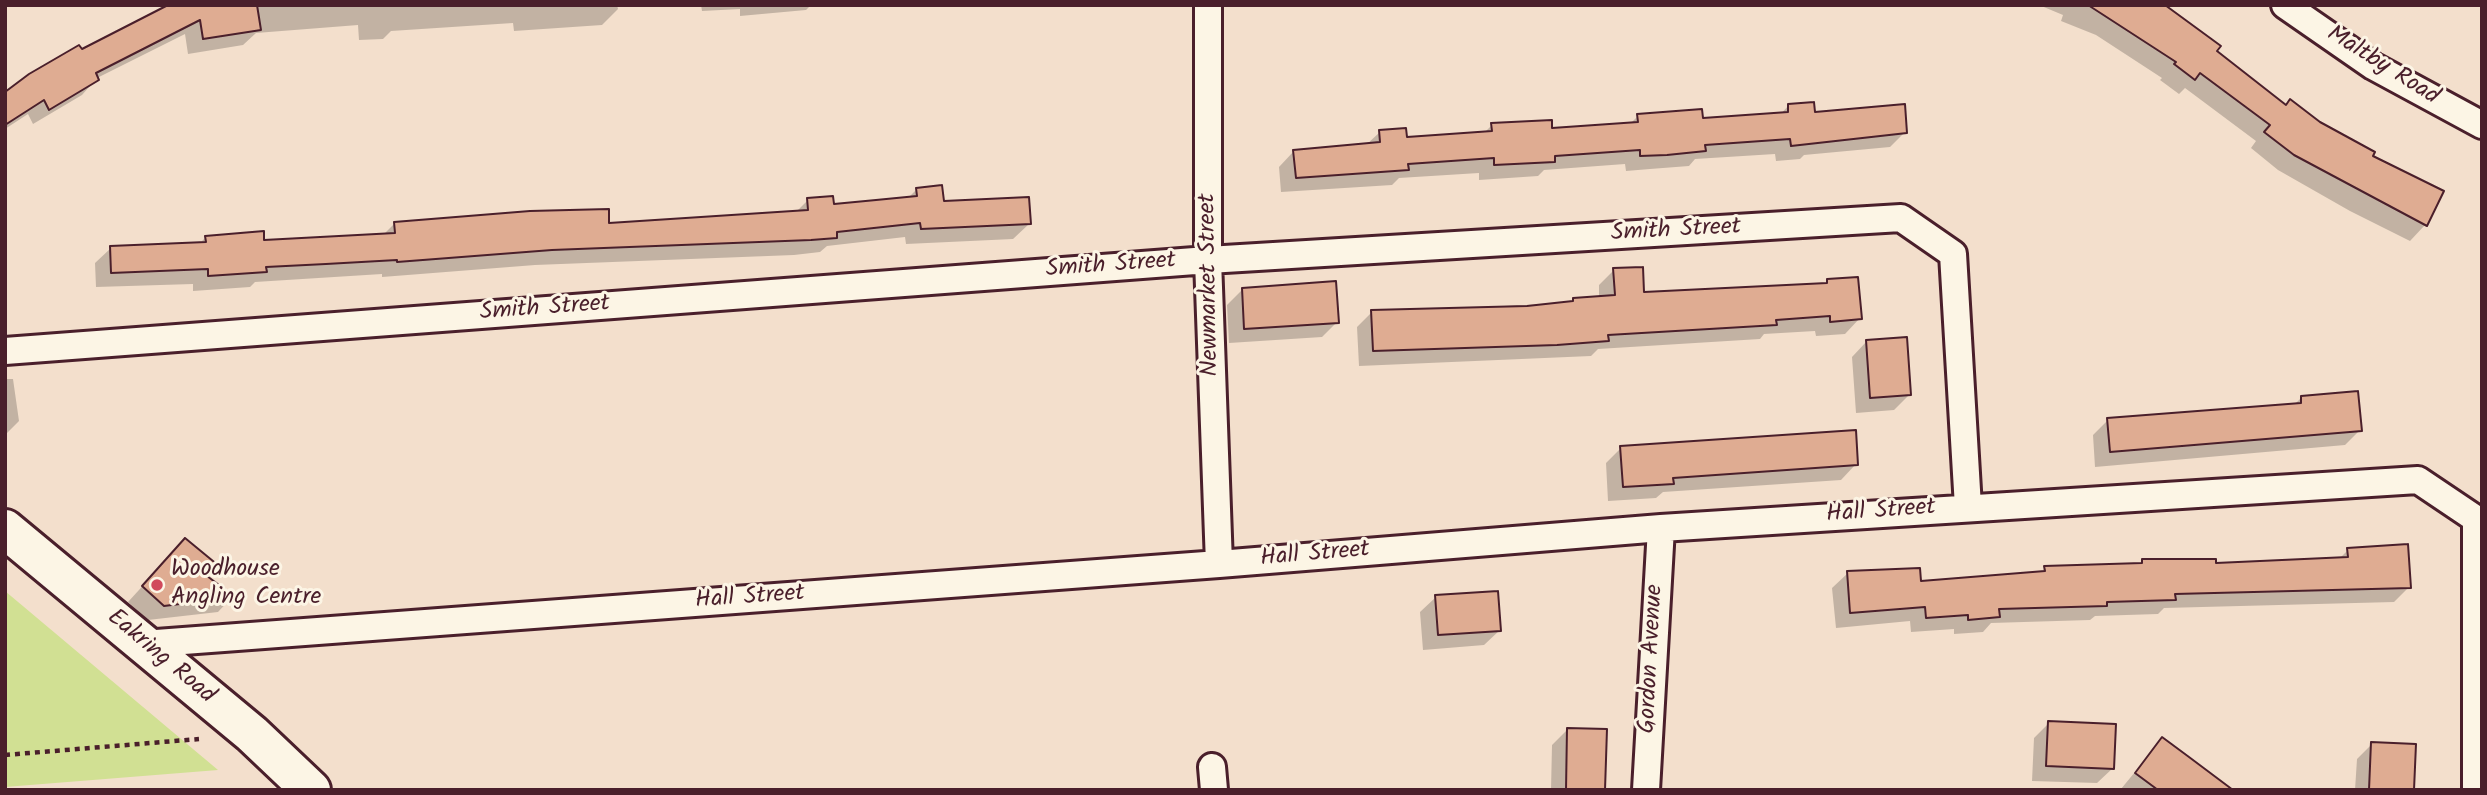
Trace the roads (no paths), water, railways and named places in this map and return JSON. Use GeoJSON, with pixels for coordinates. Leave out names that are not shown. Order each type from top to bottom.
{"type":"FeatureCollection","features":[{"type":"Feature","properties":{"kind":"street","name":"Newmarket Street"},"geometry":{"type":"LineString","coordinates":[[1208,5],[1208,260],[1219,564]]}},
{"type":"Feature","properties":{"kind":"street","name":"Maltby Road"},"geometry":{"type":"LineString","coordinates":[[2285,5],[2373,66],[2482,125]]}},
{"type":"Feature","properties":{"kind":"street","name":"Smith Street"},"geometry":{"type":"LineString","coordinates":[[5,351],[1208,260],[1901,218],[1953,254],[1968,507]]}},
{"type":"Feature","properties":{"kind":"street","name":"Hall Street"},"geometry":{"type":"LineString","coordinates":[[143,644],[1219,564],[1661,528],[2418,480],[2476,519],[2476,790]]}},
{"type":"Feature","properties":{"kind":"street","name":"Gordon Avenue"},"geometry":{"type":"LineString","coordinates":[[1646,790],[1661,528]]}},
{"type":"Feature","properties":{"kind":"street","name":"Eakring Road"},"geometry":{"type":"LineString","coordinates":[[5,529],[252,734],[311,790]]}},
{"type":"Feature","properties":{"kind":"place","name":"Woodhouse Angling Centre"},"geometry":{"type":"Point","coordinates":[157,585]}}]}
